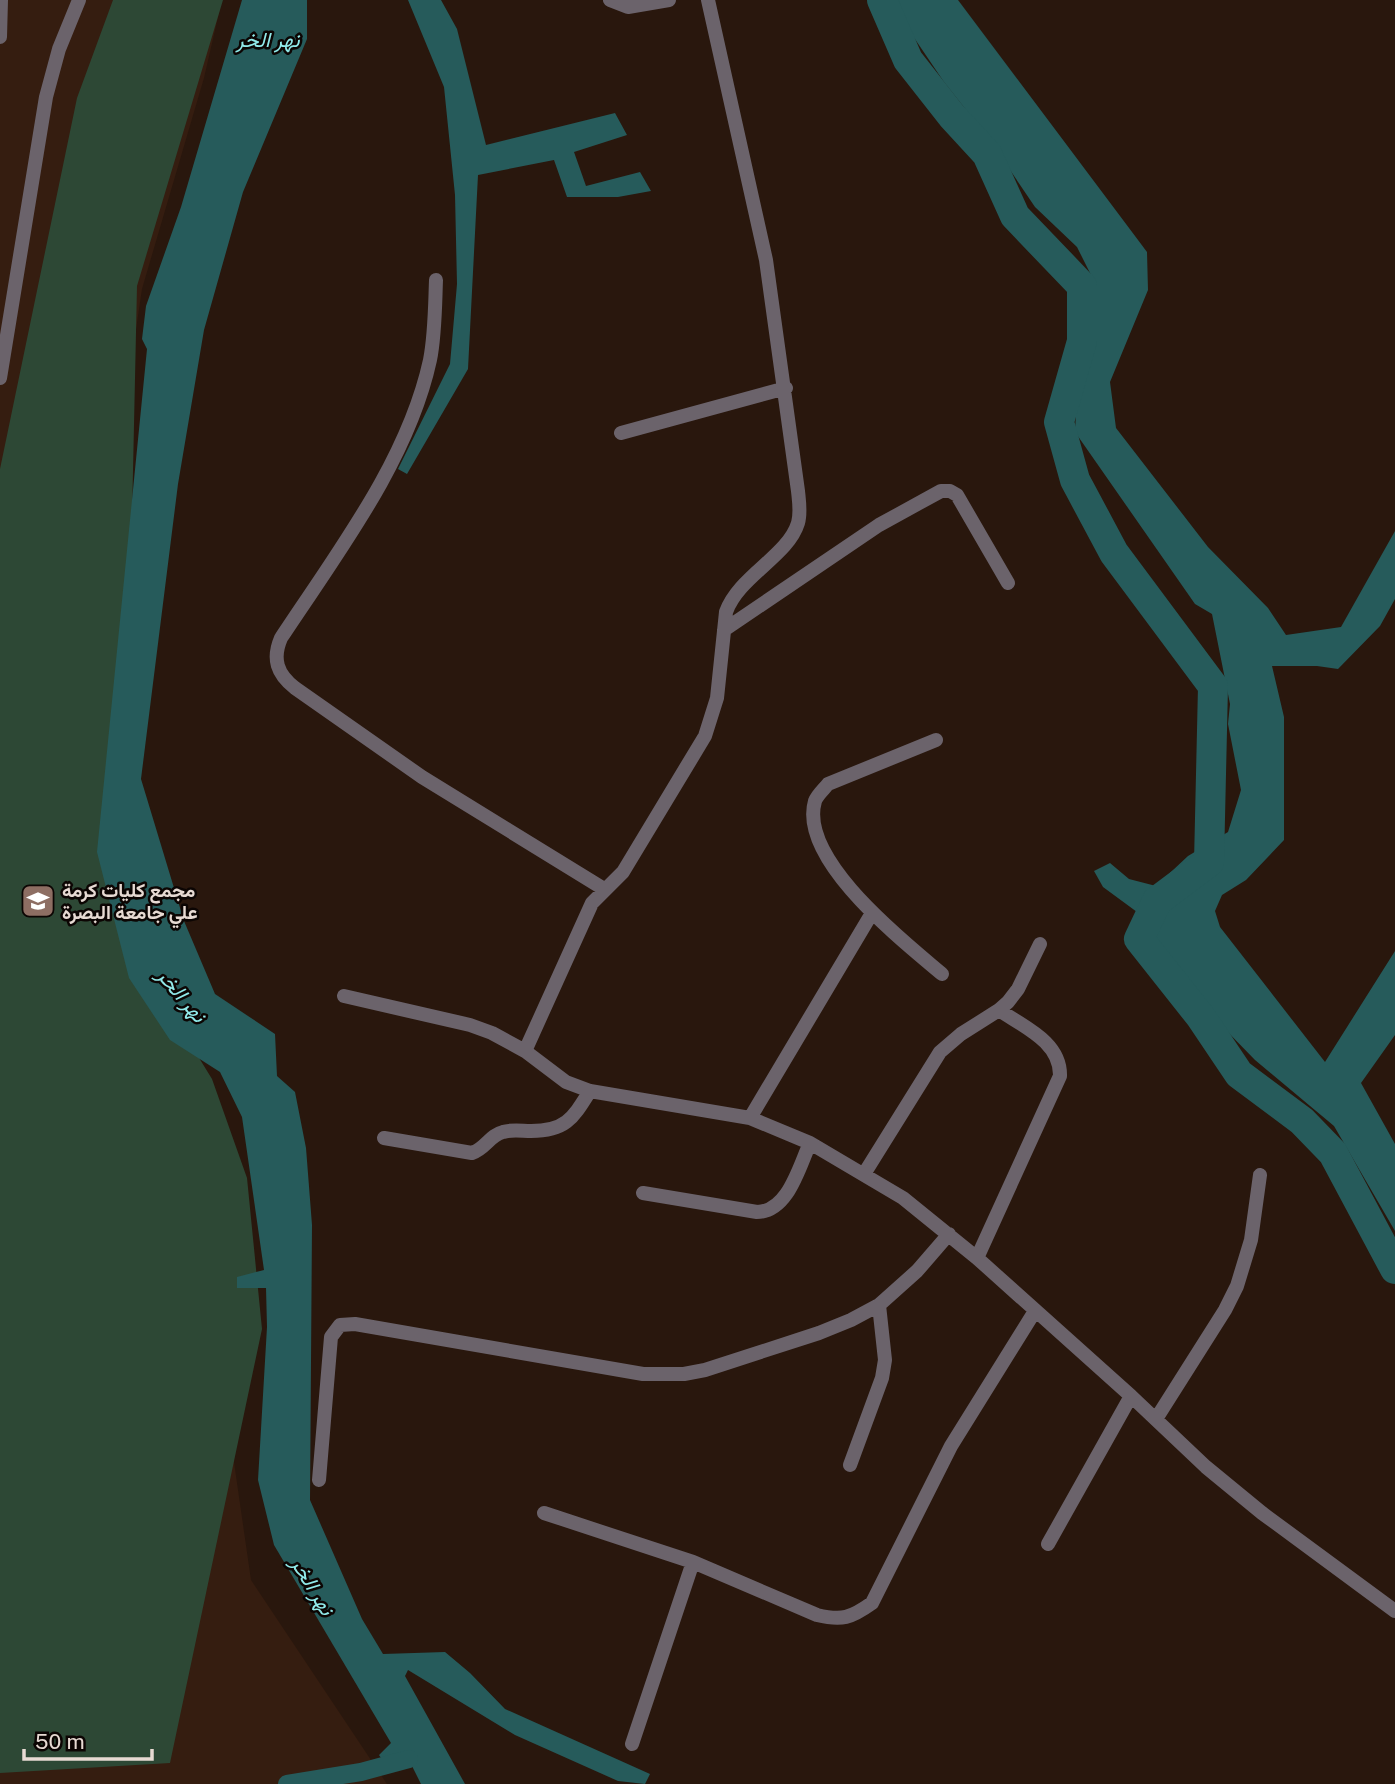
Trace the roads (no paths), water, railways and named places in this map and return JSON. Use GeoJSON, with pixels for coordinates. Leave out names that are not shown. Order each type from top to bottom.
{"type":"FeatureCollection","features":[{"type":"Feature","properties":{"kind":"street"},"geometry":{"type":"LineString","coordinates":[[0,37],[1,0]]}},
{"type":"Feature","properties":{"kind":"street"},"geometry":{"type":"LineString","coordinates":[[0,378],[46,97],[59,49],[79,0]]}},
{"type":"Feature","properties":{"kind":"street"},"geometry":{"type":"LineString","coordinates":[[610,0],[628,7],[669,0]]}},
{"type":"Feature","properties":{"kind":"street"},"geometry":{"type":"LineString","coordinates":[[526,1051],[586,915],[604,889],[623,872],[705,736],[718,698],[726,612],[730,600],[791,537],[797,523],[799,506],[786,388],[766,261],[708,0]]}},
{"type":"Feature","properties":{"kind":"street"},"geometry":{"type":"LineString","coordinates":[[436,280],[430,359],[416,407],[390,463],[357,523],[281,638],[276,651],[276,666],[284,679],[422,777],[604,889]]}},
{"type":"Feature","properties":{"kind":"street"},"geometry":{"type":"LineString","coordinates":[[621,433],[786,388]]}},
{"type":"Feature","properties":{"kind":"street"},"geometry":{"type":"LineString","coordinates":[[724,630],[879,525],[941,491],[950,491],[957,495],[1008,583]]}},
{"type":"Feature","properties":{"kind":"street"},"geometry":{"type":"LineString","coordinates":[[936,740],[828,784],[816,799],[813,816],[825,853],[842,880],[872,913],[942,974]]}},
{"type":"Feature","properties":{"kind":"street"},"geometry":{"type":"LineString","coordinates":[[750,1118],[872,913]]}},
{"type":"Feature","properties":{"kind":"street"},"geometry":{"type":"LineString","coordinates":[[864,1174],[940,1052],[961,1034],[999,1010],[1018,989],[1040,944]]}},
{"type":"Feature","properties":{"kind":"street"},"geometry":{"type":"LineString","coordinates":[[344,996],[470,1026],[492,1034],[526,1051],[566,1082],[590,1091],[750,1118],[810,1143],[864,1174],[903,1198],[949,1234],[1131,1396],[1206,1467],[1262,1513],[1395,1611]]}},
{"type":"Feature","properties":{"kind":"street"},"geometry":{"type":"LineString","coordinates":[[976,1258],[1060,1076],[1060,1065],[1046,1042],[999,1010]]}},
{"type":"Feature","properties":{"kind":"street"},"geometry":{"type":"LineString","coordinates":[[384,1138],[472,1153],[479,1151],[505,1131],[545,1131],[563,1125],[575,1114],[590,1091]]}},
{"type":"Feature","properties":{"kind":"street"},"geometry":{"type":"LineString","coordinates":[[643,1193],[757,1212],[770,1210],[784,1199],[810,1143]]}},
{"type":"Feature","properties":{"kind":"street"},"geometry":{"type":"LineString","coordinates":[[1156,1419],[1225,1310],[1237,1286],[1251,1240],[1260,1175]]}},
{"type":"Feature","properties":{"kind":"street"},"geometry":{"type":"LineString","coordinates":[[319,1480],[331,1337],[341,1325],[348,1323],[643,1374],[662,1375],[705,1370],[818,1333],[879,1305],[917,1271],[949,1234]]}},
{"type":"Feature","properties":{"kind":"street"},"geometry":{"type":"LineString","coordinates":[[850,1465],[882,1378],[885,1360],[879,1305]]}},
{"type":"Feature","properties":{"kind":"street"},"geometry":{"type":"LineString","coordinates":[[544,1513],[693,1562],[817,1615],[836,1619],[856,1615],[872,1603],[951,1446],[1035,1311]]}},
{"type":"Feature","properties":{"kind":"street"},"geometry":{"type":"LineString","coordinates":[[1048,1544],[1131,1396]]}},
{"type":"Feature","properties":{"kind":"street"},"geometry":{"type":"LineString","coordinates":[[632,1744],[693,1562]]}},
{"type":"Feature","properties":{"kind":"water","name":"نهر الخر"},"geometry":{"type":"Polygon","coordinates":[[[242,0],[307,0],[307,39],[243,192],[204,330],[178,484],[141,779],[184,921],[215,994],[275,1034],[277,1076],[295,1092],[306,1148],[312,1225],[310,1500],[362,1619],[383,1654],[445,1652],[505,1709],[650,1774],[645,1784],[618,1781],[515,1735],[408,1670],[405,1676],[465,1784],[421,1784],[411,1764],[390,1771],[379,1755],[391,1743],[274,1545],[258,1480],[267,1327],[266,1288],[237,1288],[237,1277],[264,1270],[242,1117],[220,1072],[170,1040],[129,978],[97,852],[147,349],[142,339],[146,306],[181,207],[242,0]]]}},
{"type":"Feature","properties":{"kind":"water"},"geometry":{"type":"Polygon","coordinates":[[[408,0],[441,0],[457,29],[486,145],[615,113],[627,135],[574,152],[586,186],[640,172],[651,191],[618,197],[567,197],[554,160],[478,175],[468,369],[407,474],[398,469],[450,364],[457,284],[455,195],[444,87],[408,0]]]}},
{"type":"Feature","properties":{"kind":"water"},"geometry":{"type":"Polygon","coordinates":[[[894,0],[958,0],[1147,252],[1148,290],[1110,382],[1116,428],[1208,547],[1268,608],[1286,635],[1341,627],[1395,531],[1395,599],[1380,626],[1338,669],[1272,666],[1284,717],[1284,840],[1246,880],[1222,895],[1215,911],[1220,927],[1325,1062],[1395,951],[1395,1035],[1361,1083],[1395,1144],[1395,1231],[1334,1126],[1255,1060],[1217,1021],[1137,912],[1103,887],[1094,871],[1110,863],[1129,879],[1156,886],[1188,856],[1228,832],[1241,790],[1228,724],[1230,704],[1212,614],[1195,604],[1075,432],[1077,393],[1096,285],[1077,247],[1035,207],[989,139],[944,82],[898,14],[894,0]]]}},
{"type":"Feature","properties":{"kind":"waterway"},"geometry":{"type":"LineString","coordinates":[[882,0],[908,60],[952,116],[987,154],[1015,216],[1082,286],[1082,341],[1059,422],[1075,480],[1114,553],[1213,686],[1209,862],[1157,901],[1139,939],[1200,1016],[1239,1074],[1302,1121],[1333,1153],[1395,1269]]}},
{"type":"Feature","properties":{"kind":"waterway"},"geometry":{"type":"LineString","coordinates":[[287,1784],[361,1772],[409,1759]]}},
{"type":"Feature","properties":{"kind":"place","name":"مجمع كليات كرمة علي جامعة البصرة"},"geometry":{"type":"Point","coordinates":[38,901]}}]}
